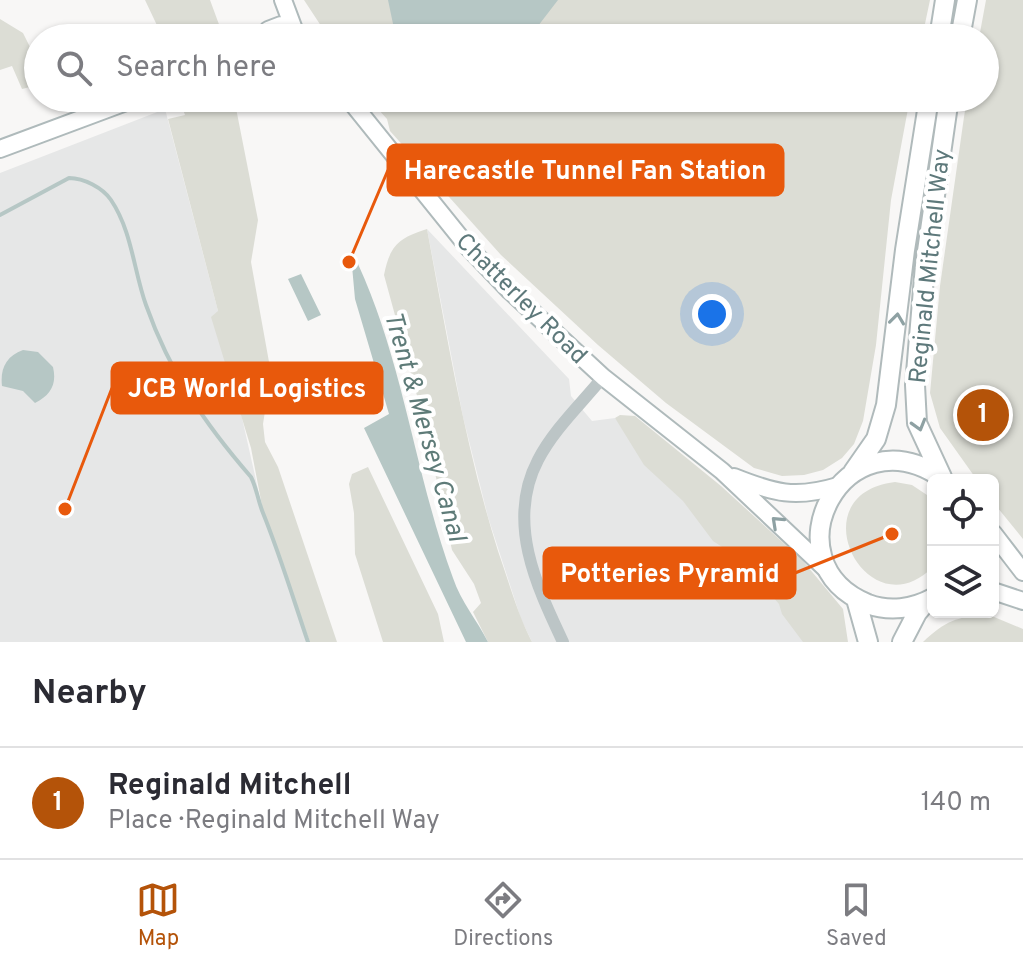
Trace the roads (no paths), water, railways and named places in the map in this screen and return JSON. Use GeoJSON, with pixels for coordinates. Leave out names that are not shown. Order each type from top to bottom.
{"type":"FeatureCollection","features":[{"type":"Feature","properties":{"kind":"main road"},"geometry":{"type":"LineString","coordinates":[[941,24],[945,0]]}},
{"type":"Feature","properties":{"kind":"main road"},"geometry":{"type":"LineString","coordinates":[[963,24],[967,0]]}},
{"type":"Feature","properties":{"kind":"main road","name":"Reginald Mitchell Way"},"geometry":{"type":"LineString","coordinates":[[853,472],[869,453],[884,414],[927,112]]}},
{"type":"Feature","properties":{"kind":"main road","name":"Reginald Mitchell Way"},"geometry":{"type":"LineString","coordinates":[[941,474],[917,423],[915,385],[925,265],[947,112]]}},
{"type":"Feature","properties":{"kind":"main road"},"geometry":{"type":"LineString","coordinates":[[927,600],[905,608],[887,609],[856,599],[830,573],[821,550],[820,523],[823,510],[838,486],[853,472],[868,465],[893,460],[927,468],[936,474]]}},
{"type":"Feature","properties":{"kind":"main road"},"geometry":{"type":"LineString","coordinates":[[856,599],[868,642]]}},
{"type":"Feature","properties":{"kind":"main road"},"geometry":{"type":"LineString","coordinates":[[902,642],[917,613],[927,602]]}},
{"type":"Feature","properties":{"kind":"street"},"geometry":{"type":"LineString","coordinates":[[268,24],[277,0]]}},
{"type":"Feature","properties":{"kind":"street"},"geometry":{"type":"LineString","coordinates":[[283,0],[292,24]]}},
{"type":"Feature","properties":{"kind":"street"},"geometry":{"type":"LineString","coordinates":[[0,149],[99,112]]}},
{"type":"Feature","properties":{"kind":"street","name":"Chatterley Road"},"geometry":{"type":"LineString","coordinates":[[359,112],[473,253],[603,377],[722,471],[830,573]]}},
{"type":"Feature","properties":{"kind":"street"},"geometry":{"type":"LineString","coordinates":[[563,642],[528,553],[525,536],[527,487],[538,459],[603,377]]}},
{"type":"Feature","properties":{"kind":"street","name":"Chatterley Road"},"geometry":{"type":"LineString","coordinates":[[722,471],[767,490],[786,494],[804,494],[838,486]]}},
{"type":"Feature","properties":{"kind":"street"},"geometry":{"type":"LineString","coordinates":[[999,541],[1023,572]]}},
{"type":"Feature","properties":{"kind":"street"},"geometry":{"type":"LineString","coordinates":[[999,593],[1023,601]]}},
{"type":"Feature","properties":{"kind":"waterway"},"geometry":{"type":"LineString","coordinates":[[0,215],[69,178],[93,184],[111,200],[124,225],[146,305],[166,353],[190,397],[251,477],[308,642]]}},
{"type":"Feature","properties":{"kind":"place","name":"Harecastle Tunnel Fan Station"},"geometry":{"type":"Point","coordinates":[349,262]}},
{"type":"Feature","properties":{"kind":"place","name":"Reginald Mitchell"},"geometry":{"type":"Point","coordinates":[983,415]}},
{"type":"Feature","properties":{"kind":"place","name":"JCB World Logistics"},"geometry":{"type":"Point","coordinates":[65,509]}},
{"type":"Feature","properties":{"kind":"place","name":"Potteries Pyramid"},"geometry":{"type":"Point","coordinates":[892,534]}},
{"type":"Feature","properties":{"kind":"water label","name":"Trent & Mersey Canal"},"geometry":{"type":"Point","coordinates":[426,426]}}]}
